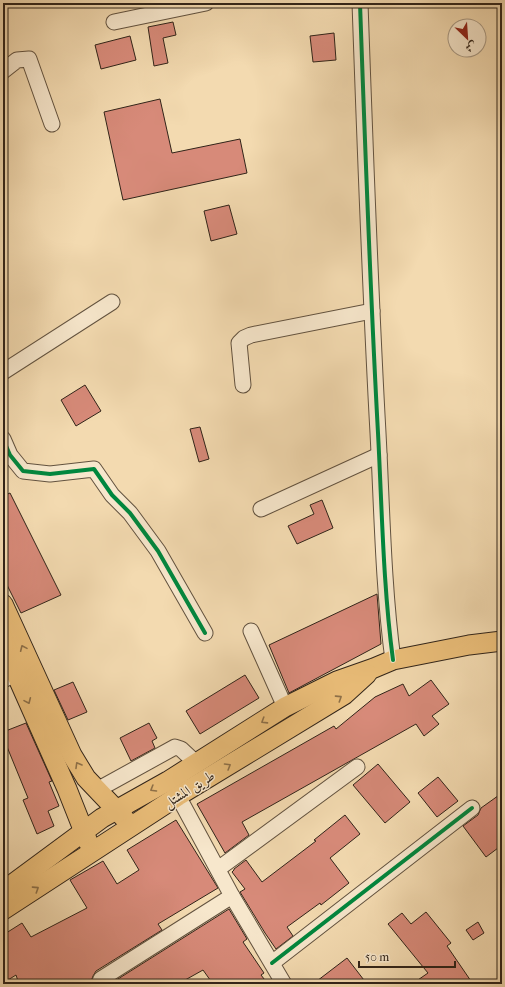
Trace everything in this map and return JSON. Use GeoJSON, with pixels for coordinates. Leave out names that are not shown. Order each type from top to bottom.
{"type":"FeatureCollection","features":[{"type":"Feature","properties":{"kind":"main road"},"geometry":{"type":"LineString","coordinates":[[3,604],[72,755],[86,778],[132,826]]}},
{"type":"Feature","properties":{"kind":"main road","name":"طريق المشتل"},"geometry":{"type":"LineString","coordinates":[[4,888],[102,818],[196,763],[285,707],[337,681],[393,660],[470,645],[502,641]]}},
{"type":"Feature","properties":{"kind":"main road"},"geometry":{"type":"LineString","coordinates":[[4,645],[10,677],[67,789],[93,852]]}},
{"type":"Feature","properties":{"kind":"main road","name":"طريق المشتل"},"geometry":{"type":"LineString","coordinates":[[3,910],[178,796],[344,695],[374,668]]}},
{"type":"Feature","properties":{"kind":"street"},"geometry":{"type":"LineString","coordinates":[[114,22],[206,3]]}},
{"type":"Feature","properties":{"kind":"street"},"geometry":{"type":"LineString","coordinates":[[360,3],[372,311],[386,605],[393,660]]}},
{"type":"Feature","properties":{"kind":"street"},"geometry":{"type":"LineString","coordinates":[[3,71],[17,60],[29,59],[52,124]]}},
{"type":"Feature","properties":{"kind":"street"},"geometry":{"type":"LineString","coordinates":[[3,372],[112,302]]}},
{"type":"Feature","properties":{"kind":"street"},"geometry":{"type":"LineString","coordinates":[[243,385],[239,343],[244,338],[372,311]]}},
{"type":"Feature","properties":{"kind":"street"},"geometry":{"type":"LineString","coordinates":[[3,440],[10,455],[23,471],[50,474],[94,469],[112,495],[130,513],[158,551],[205,633]]}},
{"type":"Feature","properties":{"kind":"street"},"geometry":{"type":"LineString","coordinates":[[261,509],[379,455]]}},
{"type":"Feature","properties":{"kind":"street"},"geometry":{"type":"LineString","coordinates":[[251,631],[285,707]]}},
{"type":"Feature","properties":{"kind":"street"},"geometry":{"type":"LineString","coordinates":[[97,790],[175,747],[181,748],[196,763]]}},
{"type":"Feature","properties":{"kind":"street"},"geometry":{"type":"LineString","coordinates":[[218,869],[357,767]]}},
{"type":"Feature","properties":{"kind":"street"},"geometry":{"type":"LineString","coordinates":[[178,796],[232,896],[284,984]]}},
{"type":"Feature","properties":{"kind":"street"},"geometry":{"type":"LineString","coordinates":[[272,963],[472,808]]}},
{"type":"Feature","properties":{"kind":"street"},"geometry":{"type":"LineString","coordinates":[[99,984],[101,979],[232,896]]}},
{"type":"Feature","properties":{"kind":"building"},"geometry":{"type":"Polygon","coordinates":[[[173,22],[176,35],[163,38],[168,63],[154,66],[148,27],[173,22]]]}},
{"type":"Feature","properties":{"kind":"building"},"geometry":{"type":"Polygon","coordinates":[[[334,33],[336,60],[313,62],[310,36],[334,33]]]}},
{"type":"Feature","properties":{"kind":"building"},"geometry":{"type":"Polygon","coordinates":[[[130,36],[136,60],[101,69],[95,45],[130,36]]]}},
{"type":"Feature","properties":{"kind":"building"},"geometry":{"type":"Polygon","coordinates":[[[160,99],[172,153],[240,139],[247,173],[123,200],[104,112],[160,99]]]}},
{"type":"Feature","properties":{"kind":"building"},"geometry":{"type":"Polygon","coordinates":[[[229,205],[237,234],[211,241],[204,211],[229,205]]]}},
{"type":"Feature","properties":{"kind":"building"},"geometry":{"type":"Polygon","coordinates":[[[85,385],[101,411],[76,426],[61,400],[85,385]]]}},
{"type":"Feature","properties":{"kind":"building"},"geometry":{"type":"Polygon","coordinates":[[[200,427],[209,459],[199,462],[190,429],[200,427]]]}},
{"type":"Feature","properties":{"kind":"building"},"geometry":{"type":"Polygon","coordinates":[[[10,493],[61,595],[21,613],[3,577],[3,496],[10,493]]]}},
{"type":"Feature","properties":{"kind":"building"},"geometry":{"type":"Polygon","coordinates":[[[322,500],[333,528],[297,544],[288,526],[314,514],[310,505],[322,500]]]}},
{"type":"Feature","properties":{"kind":"building"},"geometry":{"type":"Polygon","coordinates":[[[377,594],[381,644],[289,693],[269,645],[377,594]]]}},
{"type":"Feature","properties":{"kind":"building"},"geometry":{"type":"Polygon","coordinates":[[[245,675],[259,698],[200,734],[186,711],[245,675]]]}},
{"type":"Feature","properties":{"kind":"building"},"geometry":{"type":"Polygon","coordinates":[[[431,680],[449,704],[432,716],[439,724],[424,736],[416,724],[242,822],[249,835],[225,853],[197,804],[334,726],[336,729],[375,697],[403,684],[409,696],[431,680]]]}},
{"type":"Feature","properties":{"kind":"building"},"geometry":{"type":"Polygon","coordinates":[[[73,682],[87,712],[68,720],[54,690],[73,682]]]}},
{"type":"Feature","properties":{"kind":"building"},"geometry":{"type":"Polygon","coordinates":[[[26,723],[52,781],[49,782],[59,806],[48,811],[54,826],[37,834],[23,800],[28,798],[3,737],[3,732],[26,723]]]}},
{"type":"Feature","properties":{"kind":"building"},"geometry":{"type":"Polygon","coordinates":[[[149,723],[157,738],[152,741],[155,748],[131,761],[120,738],[149,723]]]}},
{"type":"Feature","properties":{"kind":"building"},"geometry":{"type":"Polygon","coordinates":[[[378,764],[410,802],[385,823],[353,785],[378,764]]]}},
{"type":"Feature","properties":{"kind":"building"},"geometry":{"type":"Polygon","coordinates":[[[438,777],[458,801],[437,817],[418,793],[438,777]]]}},
{"type":"Feature","properties":{"kind":"building"},"geometry":{"type":"Polygon","coordinates":[[[502,793],[502,845],[486,857],[463,826],[478,815],[481,808],[502,793]]]}},
{"type":"Feature","properties":{"kind":"building"},"geometry":{"type":"Polygon","coordinates":[[[345,815],[360,834],[330,858],[349,883],[321,905],[320,903],[287,927],[293,936],[276,949],[240,892],[245,889],[232,872],[246,860],[262,882],[316,841],[314,840],[345,815]]]}},
{"type":"Feature","properties":{"kind":"building"},"geometry":{"type":"Polygon","coordinates":[[[176,820],[218,888],[158,924],[162,930],[96,971],[90,984],[19,984],[16,975],[3,983],[3,935],[22,923],[31,937],[87,908],[70,880],[103,861],[117,884],[139,870],[127,850],[176,820]]]}},
{"type":"Feature","properties":{"kind":"building"},"geometry":{"type":"Polygon","coordinates":[[[229,909],[247,939],[243,942],[264,973],[261,975],[268,984],[213,984],[203,970],[178,984],[110,984],[229,909]]]}},
{"type":"Feature","properties":{"kind":"building"},"geometry":{"type":"Polygon","coordinates":[[[426,912],[451,943],[447,946],[473,984],[412,984],[428,973],[388,924],[402,913],[411,924],[426,912]]]}},
{"type":"Feature","properties":{"kind":"building"},"geometry":{"type":"Polygon","coordinates":[[[478,922],[484,933],[473,940],[466,930],[478,922]]]}},
{"type":"Feature","properties":{"kind":"building"},"geometry":{"type":"Polygon","coordinates":[[[347,958],[367,984],[313,984],[347,958]]]}},
{"type":"Feature","properties":{"kind":"cycle path"},"geometry":{"type":"LineString","coordinates":[[360,3],[370,271],[383,546],[393,660]]}},
{"type":"Feature","properties":{"kind":"cycle path"},"geometry":{"type":"LineString","coordinates":[[3,439],[10,455],[23,471],[50,474],[94,469],[112,495],[130,513],[158,551],[205,633]]}},
{"type":"Feature","properties":{"kind":"cycle path"},"geometry":{"type":"LineString","coordinates":[[272,963],[472,808]]}}]}
